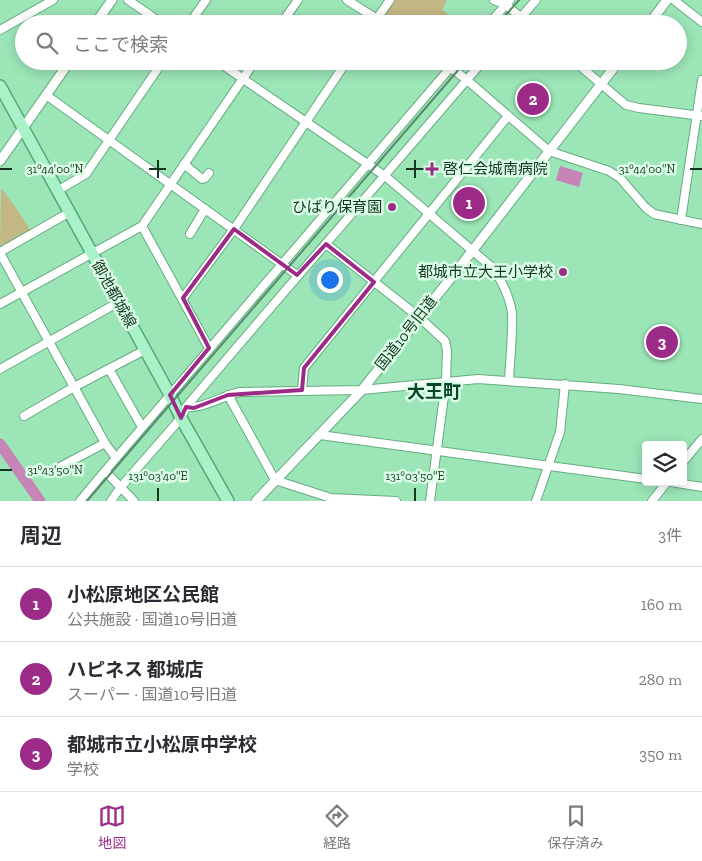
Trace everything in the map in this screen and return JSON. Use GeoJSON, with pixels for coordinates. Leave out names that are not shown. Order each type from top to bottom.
{"type":"FeatureCollection","features":[{"type":"Feature","properties":{"kind":"main road","name":"御池都城線"},"geometry":{"type":"LineString","coordinates":[[0,86],[170,395],[183,412],[228,501]]}},
{"type":"Feature","properties":{"kind":"street"},"geometry":{"type":"LineString","coordinates":[[26,15],[53,0]]}},
{"type":"Feature","properties":{"kind":"street"},"geometry":{"type":"LineString","coordinates":[[102,15],[112,0]]}},
{"type":"Feature","properties":{"kind":"street"},"geometry":{"type":"LineString","coordinates":[[128,0],[150,15]]}},
{"type":"Feature","properties":{"kind":"street"},"geometry":{"type":"LineString","coordinates":[[195,15],[206,0]]}},
{"type":"Feature","properties":{"kind":"street"},"geometry":{"type":"LineString","coordinates":[[287,15],[298,0]]}},
{"type":"Feature","properties":{"kind":"street"},"geometry":{"type":"LineString","coordinates":[[347,0],[367,15]]}},
{"type":"Feature","properties":{"kind":"street"},"geometry":{"type":"LineString","coordinates":[[379,15],[390,0]]}},
{"type":"Feature","properties":{"kind":"street"},"geometry":{"type":"LineString","coordinates":[[494,0],[508,2],[519,15]]}},
{"type":"Feature","properties":{"kind":"street"},"geometry":{"type":"LineString","coordinates":[[523,15],[536,0]]}},
{"type":"Feature","properties":{"kind":"street"},"geometry":{"type":"LineString","coordinates":[[656,15],[667,0]]}},
{"type":"Feature","properties":{"kind":"street"},"geometry":{"type":"LineString","coordinates":[[674,0],[702,22]]}},
{"type":"Feature","properties":{"kind":"street"},"geometry":{"type":"LineString","coordinates":[[497,15],[508,2]]}},
{"type":"Feature","properties":{"kind":"street"},"geometry":{"type":"LineString","coordinates":[[0,30],[15,22]]}},
{"type":"Feature","properties":{"kind":"street"},"geometry":{"type":"LineString","coordinates":[[0,161],[64,70]]}},
{"type":"Feature","properties":{"kind":"street"},"geometry":{"type":"LineString","coordinates":[[57,191],[86,174],[157,70]]}},
{"type":"Feature","properties":{"kind":"street"},"geometry":{"type":"LineString","coordinates":[[230,70],[367,166],[385,176],[494,269],[500,279],[512,312],[509,381]]}},
{"type":"Feature","properties":{"kind":"street"},"geometry":{"type":"LineString","coordinates":[[0,304],[142,226],[248,70]]}},
{"type":"Feature","properties":{"kind":"street"},"geometry":{"type":"LineString","coordinates":[[183,298],[234,229],[341,70]]}},
{"type":"Feature","properties":{"kind":"street"},"geometry":{"type":"LineString","coordinates":[[80,501],[449,70]]}},
{"type":"Feature","properties":{"kind":"street"},"geometry":{"type":"LineString","coordinates":[[459,70],[467,80],[550,151],[609,171],[620,178],[654,214],[702,224]]}},
{"type":"Feature","properties":{"kind":"street"},"geometry":{"type":"LineString","coordinates":[[111,501],[297,275],[326,244],[475,70]]}},
{"type":"Feature","properties":{"kind":"street"},"geometry":{"type":"LineString","coordinates":[[585,70],[626,105],[699,116]]}},
{"type":"Feature","properties":{"kind":"street","name":"国道10号旧道"},"geometry":{"type":"LineString","coordinates":[[256,501],[362,390],[612,70]]}},
{"type":"Feature","properties":{"kind":"street"},"geometry":{"type":"LineString","coordinates":[[681,220],[699,116],[702,80]]}},
{"type":"Feature","properties":{"kind":"street"},"geometry":{"type":"LineString","coordinates":[[46,95],[297,275]]}},
{"type":"Feature","properties":{"kind":"street"},"geometry":{"type":"LineString","coordinates":[[302,390],[304,368],[508,116]]}},
{"type":"Feature","properties":{"kind":"street"},"geometry":{"type":"LineString","coordinates":[[184,164],[202,179],[209,172]]}},
{"type":"Feature","properties":{"kind":"street"},"geometry":{"type":"LineString","coordinates":[[190,234],[205,209]]}},
{"type":"Feature","properties":{"kind":"street"},"geometry":{"type":"LineString","coordinates":[[70,212],[0,252],[74,388],[105,443],[116,458]]}},
{"type":"Feature","properties":{"kind":"street"},"geometry":{"type":"LineString","coordinates":[[142,226],[209,348]]}},
{"type":"Feature","properties":{"kind":"street"},"geometry":{"type":"LineString","coordinates":[[326,244],[419,317],[445,340],[448,352],[446,381],[430,501]]}},
{"type":"Feature","properties":{"kind":"street"},"geometry":{"type":"LineString","coordinates":[[0,368],[119,302]]}},
{"type":"Feature","properties":{"kind":"street"},"geometry":{"type":"LineString","coordinates":[[24,416],[146,350]]}},
{"type":"Feature","properties":{"kind":"street"},"geometry":{"type":"LineString","coordinates":[[109,369],[142,427]]}},
{"type":"Feature","properties":{"kind":"street"},"geometry":{"type":"LineString","coordinates":[[183,412],[240,392],[362,390],[478,379],[564,384],[702,399]]}},
{"type":"Feature","properties":{"kind":"street"},"geometry":{"type":"LineString","coordinates":[[536,501],[560,432],[564,384]]}},
{"type":"Feature","properties":{"kind":"street"},"geometry":{"type":"LineString","coordinates":[[228,395],[275,480],[330,500],[396,501]]}},
{"type":"Feature","properties":{"kind":"street"},"geometry":{"type":"LineString","coordinates":[[320,435],[642,478]]}},
{"type":"Feature","properties":{"kind":"street"},"geometry":{"type":"LineString","coordinates":[[687,457],[702,439]]}},
{"type":"Feature","properties":{"kind":"street"},"geometry":{"type":"LineString","coordinates":[[58,468],[105,443]]}},
{"type":"Feature","properties":{"kind":"street"},"geometry":{"type":"LineString","coordinates":[[105,471],[134,501]]}},
{"type":"Feature","properties":{"kind":"street"},"geometry":{"type":"LineString","coordinates":[[687,485],[702,487]]}},
{"type":"Feature","properties":{"kind":"street"},"geometry":{"type":"LineString","coordinates":[[652,501],[665,486]]}},
{"type":"Feature","properties":{"kind":"highlighted area"},"geometry":{"type":"Polygon","coordinates":[[[234,229],[297,275],[326,244],[374,282],[304,368],[302,390],[228,395],[194,408],[186,407],[181,418],[170,395],[209,348],[183,298],[234,229]]]}},
{"type":"Feature","properties":{"kind":"shaded area"},"geometry":{"type":"Polygon","coordinates":[[[394,0],[447,0],[442,10],[450,15],[384,15],[394,0]]]}},
{"type":"Feature","properties":{"kind":"shaded area"},"geometry":{"type":"Polygon","coordinates":[[[560,166],[583,173],[579,187],[556,180],[560,166]]]}},
{"type":"Feature","properties":{"kind":"shaded area"},"geometry":{"type":"Polygon","coordinates":[[[1,188],[31,231],[0,248],[1,188]]]}},
{"type":"Feature","properties":{"kind":"waterway"},"geometry":{"type":"LineString","coordinates":[[0,444],[40,501]]}},
{"type":"Feature","properties":{"kind":"railway"},"geometry":{"type":"LineString","coordinates":[[506,15],[519,0]]}},
{"type":"Feature","properties":{"kind":"railway"},"geometry":{"type":"LineString","coordinates":[[87,501],[458,70]]}},
{"type":"Feature","properties":{"kind":"place","name":"ハピネス 都城店"},"geometry":{"type":"Point","coordinates":[533,99]}},
{"type":"Feature","properties":{"kind":"place","name":"啓仁会城南病院"},"geometry":{"type":"Point","coordinates":[432,169]}},
{"type":"Feature","properties":{"kind":"place","name":"小松原地区公民館"},"geometry":{"type":"Point","coordinates":[469,203]}},
{"type":"Feature","properties":{"kind":"place","name":"ひばり保育園"},"geometry":{"type":"Point","coordinates":[392,207]}},
{"type":"Feature","properties":{"kind":"place","name":"都城市立大王小学校"},"geometry":{"type":"Point","coordinates":[563,272]}},
{"type":"Feature","properties":{"kind":"place","name":"都城市立小松原中学校"},"geometry":{"type":"Point","coordinates":[662,342]}},
{"type":"Feature","properties":{"kind":"district","name":"大王町"},"geometry":{"type":"Point","coordinates":[434,392]}}]}
